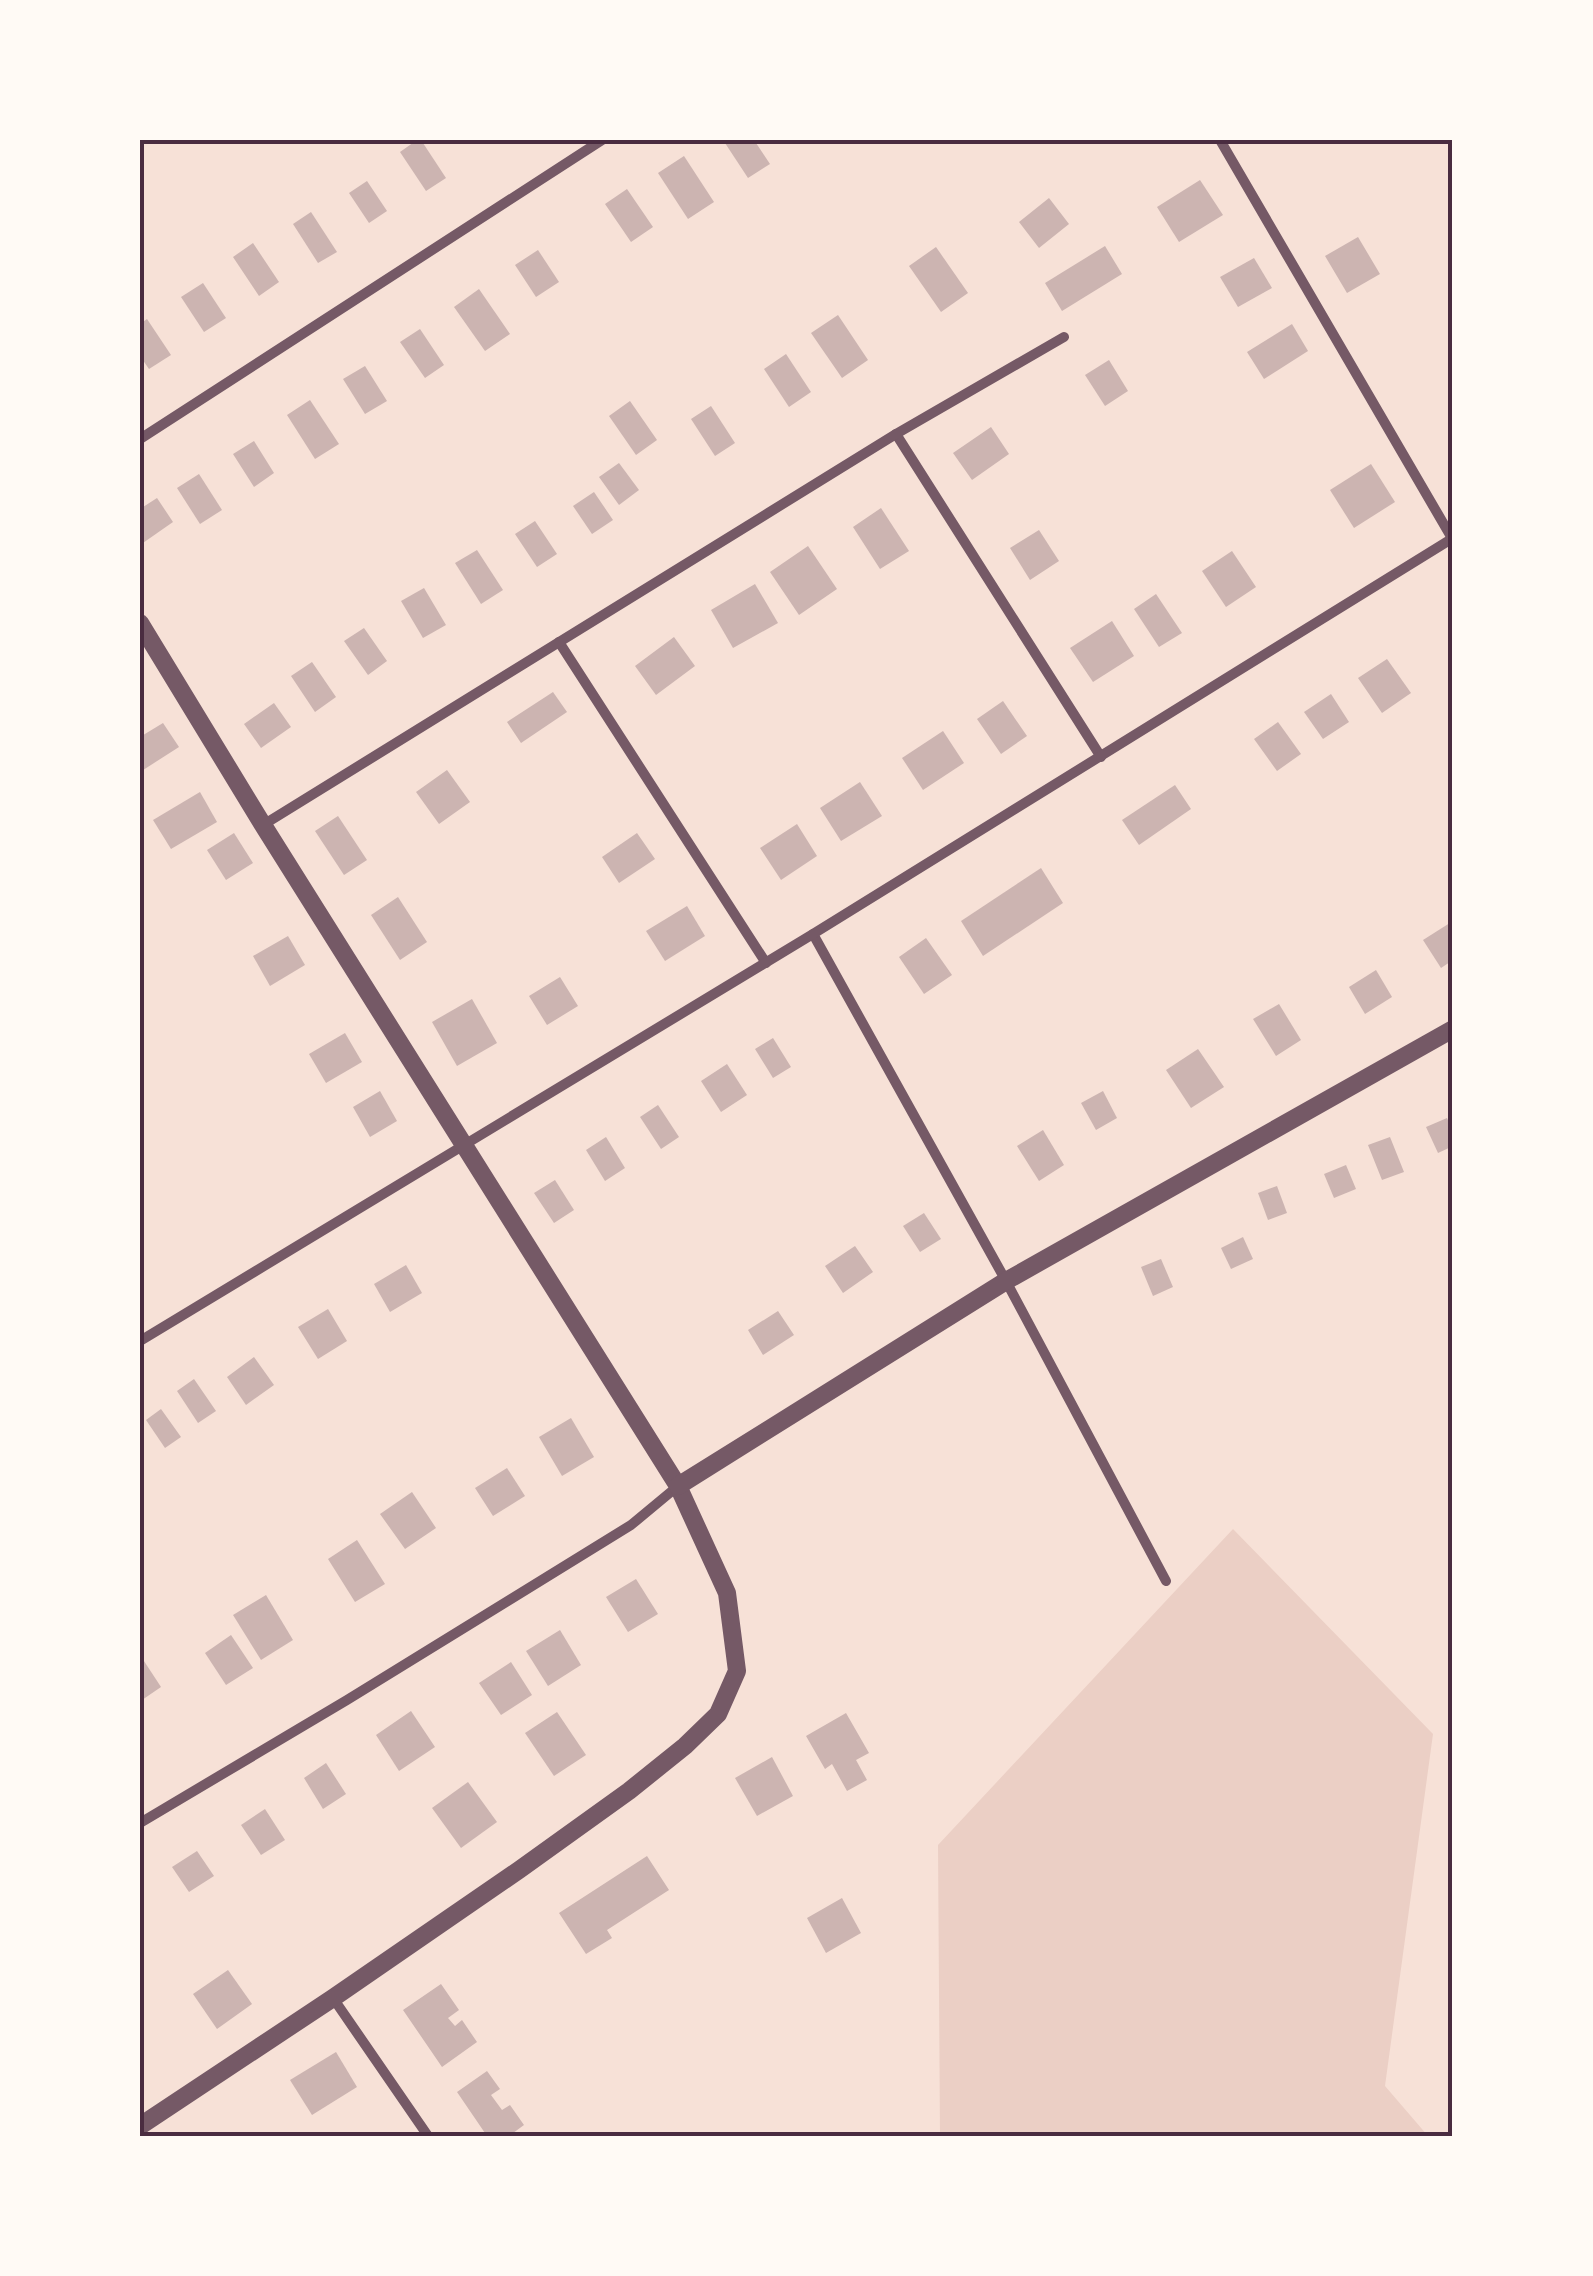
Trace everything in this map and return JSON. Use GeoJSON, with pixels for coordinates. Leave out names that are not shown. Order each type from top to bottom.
{"type":"FeatureCollection","features":[{"type":"Feature","properties":{"kind":"street"},"geometry":{"type":"LineString","coordinates":[[140,438],[602,140]]}},
{"type":"Feature","properties":{"kind":"street"},"geometry":{"type":"LineString","coordinates":[[140,1341],[766,963],[1453,539],[1220,140]]}},
{"type":"Feature","properties":{"kind":"street"},"geometry":{"type":"LineString","coordinates":[[263,824],[896,434],[1064,337]]}},
{"type":"Feature","properties":{"kind":"street"},"geometry":{"type":"LineString","coordinates":[[896,434],[1101,757]]}},
{"type":"Feature","properties":{"kind":"street"},"geometry":{"type":"LineString","coordinates":[[140,622],[678,1486],[726,1594],[737,1672],[718,1714],[686,1746],[629,1791],[333,1998],[140,2126]]}},
{"type":"Feature","properties":{"kind":"street"},"geometry":{"type":"LineString","coordinates":[[558,642],[766,963]]}},
{"type":"Feature","properties":{"kind":"street"},"geometry":{"type":"LineString","coordinates":[[813,934],[1006,1281],[1166,1581]]}},
{"type":"Feature","properties":{"kind":"street"},"geometry":{"type":"LineString","coordinates":[[140,1822],[631,1525],[678,1486],[1006,1281],[1453,1029]]}},
{"type":"Feature","properties":{"kind":"street"},"geometry":{"type":"LineString","coordinates":[[333,1998],[428,2136]]}},
{"type":"Feature","properties":{"kind":"shaded area"},"geometry":{"type":"Polygon","coordinates":[[[1233,1529],[1433,1734],[1385,2086],[1428,2136],[940,2136],[938,1845],[1233,1529]]]}},
{"type":"Feature","properties":{"kind":"building"},"geometry":{"type":"Polygon","coordinates":[[[421,140],[446,178],[426,191],[400,152],[421,140]]]}},
{"type":"Feature","properties":{"kind":"building"},"geometry":{"type":"Polygon","coordinates":[[[723,140],[754,140],[770,164],[748,178],[723,140]]]}},
{"type":"Feature","properties":{"kind":"building"},"geometry":{"type":"Polygon","coordinates":[[[684,156],[714,202],[688,219],[658,173],[684,156]]]}},
{"type":"Feature","properties":{"kind":"building"},"geometry":{"type":"Polygon","coordinates":[[[1200,180],[1223,215],[1179,242],[1157,207],[1200,180]]]}},
{"type":"Feature","properties":{"kind":"building"},"geometry":{"type":"Polygon","coordinates":[[[367,181],[387,211],[369,223],[349,193],[367,181]]]}},
{"type":"Feature","properties":{"kind":"building"},"geometry":{"type":"Polygon","coordinates":[[[627,189],[653,227],[631,242],[605,204],[627,189]]]}},
{"type":"Feature","properties":{"kind":"building"},"geometry":{"type":"Polygon","coordinates":[[[1049,198],[1069,224],[1039,248],[1019,222],[1049,198]]]}},
{"type":"Feature","properties":{"kind":"building"},"geometry":{"type":"Polygon","coordinates":[[[311,212],[337,252],[318,263],[293,224],[311,212]]]}},
{"type":"Feature","properties":{"kind":"building"},"geometry":{"type":"Polygon","coordinates":[[[1358,237],[1380,274],[1347,293],[1325,256],[1358,237]]]}},
{"type":"Feature","properties":{"kind":"building"},"geometry":{"type":"Polygon","coordinates":[[[253,243],[279,282],[259,296],[233,257],[253,243]]]}},
{"type":"Feature","properties":{"kind":"building"},"geometry":{"type":"Polygon","coordinates":[[[1105,246],[1122,274],[1062,311],[1045,283],[1105,246]]]}},
{"type":"Feature","properties":{"kind":"building"},"geometry":{"type":"Polygon","coordinates":[[[936,247],[968,293],[941,312],[909,266],[936,247]]]}},
{"type":"Feature","properties":{"kind":"building"},"geometry":{"type":"Polygon","coordinates":[[[538,250],[559,282],[536,297],[515,265],[538,250]]]}},
{"type":"Feature","properties":{"kind":"building"},"geometry":{"type":"Polygon","coordinates":[[[1254,258],[1272,288],[1238,307],[1220,277],[1254,258]]]}},
{"type":"Feature","properties":{"kind":"building"},"geometry":{"type":"Polygon","coordinates":[[[203,283],[226,318],[204,332],[181,297],[203,283]]]}},
{"type":"Feature","properties":{"kind":"building"},"geometry":{"type":"Polygon","coordinates":[[[479,289],[510,334],[485,351],[454,307],[479,289]]]}},
{"type":"Feature","properties":{"kind":"building"},"geometry":{"type":"Polygon","coordinates":[[[838,315],[868,360],[842,378],[811,333],[838,315]]]}},
{"type":"Feature","properties":{"kind":"building"},"geometry":{"type":"Polygon","coordinates":[[[147,319],[171,355],[149,369],[140,356],[140,324],[147,319]]]}},
{"type":"Feature","properties":{"kind":"building"},"geometry":{"type":"Polygon","coordinates":[[[1292,324],[1308,351],[1264,379],[1247,352],[1292,324]]]}},
{"type":"Feature","properties":{"kind":"building"},"geometry":{"type":"Polygon","coordinates":[[[420,329],[444,365],[425,378],[400,342],[420,329]]]}},
{"type":"Feature","properties":{"kind":"building"},"geometry":{"type":"Polygon","coordinates":[[[786,354],[811,392],[789,407],[764,369],[786,354]]]}},
{"type":"Feature","properties":{"kind":"building"},"geometry":{"type":"Polygon","coordinates":[[[1109,360],[1128,391],[1105,406],[1085,375],[1109,360]]]}},
{"type":"Feature","properties":{"kind":"building"},"geometry":{"type":"Polygon","coordinates":[[[365,366],[387,401],[365,414],[343,379],[365,366]]]}},
{"type":"Feature","properties":{"kind":"building"},"geometry":{"type":"Polygon","coordinates":[[[310,400],[339,444],[315,459],[287,415],[310,400]]]}},
{"type":"Feature","properties":{"kind":"building"},"geometry":{"type":"Polygon","coordinates":[[[630,401],[657,440],[636,455],[609,416],[630,401]]]}},
{"type":"Feature","properties":{"kind":"building"},"geometry":{"type":"Polygon","coordinates":[[[711,406],[735,443],[715,456],[691,419],[711,406]]]}},
{"type":"Feature","properties":{"kind":"building"},"geometry":{"type":"Polygon","coordinates":[[[991,427],[1009,454],[972,480],[953,453],[991,427]]]}},
{"type":"Feature","properties":{"kind":"building"},"geometry":{"type":"Polygon","coordinates":[[[254,441],[274,473],[254,487],[233,454],[254,441]]]}},
{"type":"Feature","properties":{"kind":"building"},"geometry":{"type":"Polygon","coordinates":[[[619,463],[639,490],[619,505],[599,477],[619,463]]]}},
{"type":"Feature","properties":{"kind":"building"},"geometry":{"type":"Polygon","coordinates":[[[1371,464],[1395,502],[1354,528],[1330,490],[1371,464]]]}},
{"type":"Feature","properties":{"kind":"building"},"geometry":{"type":"Polygon","coordinates":[[[199,474],[222,510],[200,524],[177,488],[199,474]]]}},
{"type":"Feature","properties":{"kind":"building"},"geometry":{"type":"Polygon","coordinates":[[[594,492],[613,520],[592,534],[573,506],[594,492]]]}},
{"type":"Feature","properties":{"kind":"building"},"geometry":{"type":"Polygon","coordinates":[[[157,498],[173,522],[140,545],[140,509],[157,498]]]}},
{"type":"Feature","properties":{"kind":"building"},"geometry":{"type":"Polygon","coordinates":[[[881,508],[909,551],[880,569],[853,527],[881,508]]]}},
{"type":"Feature","properties":{"kind":"building"},"geometry":{"type":"Polygon","coordinates":[[[535,521],[557,554],[537,567],[515,534],[535,521]]]}},
{"type":"Feature","properties":{"kind":"building"},"geometry":{"type":"Polygon","coordinates":[[[1039,530],[1059,561],[1030,580],[1010,548],[1039,530]]]}},
{"type":"Feature","properties":{"kind":"building"},"geometry":{"type":"Polygon","coordinates":[[[808,546],[837,589],[799,615],[770,572],[808,546]]]}},
{"type":"Feature","properties":{"kind":"building"},"geometry":{"type":"Polygon","coordinates":[[[477,550],[503,590],[481,604],[455,563],[477,550]]]}},
{"type":"Feature","properties":{"kind":"building"},"geometry":{"type":"Polygon","coordinates":[[[1232,551],[1256,587],[1226,607],[1202,571],[1232,551]]]}},
{"type":"Feature","properties":{"kind":"building"},"geometry":{"type":"Polygon","coordinates":[[[755,584],[778,623],[733,648],[711,610],[755,584]]]}},
{"type":"Feature","properties":{"kind":"building"},"geometry":{"type":"Polygon","coordinates":[[[424,588],[446,625],[423,638],[401,601],[424,588]]]}},
{"type":"Feature","properties":{"kind":"building"},"geometry":{"type":"Polygon","coordinates":[[[1156,594],[1182,633],[1159,647],[1134,609],[1156,594]]]}},
{"type":"Feature","properties":{"kind":"building"},"geometry":{"type":"Polygon","coordinates":[[[1112,621],[1134,656],[1093,682],[1070,648],[1112,621]]]}},
{"type":"Feature","properties":{"kind":"building"},"geometry":{"type":"Polygon","coordinates":[[[364,628],[387,661],[368,675],[344,641],[364,628]]]}},
{"type":"Feature","properties":{"kind":"building"},"geometry":{"type":"Polygon","coordinates":[[[674,637],[695,666],[656,695],[635,666],[674,637]]]}},
{"type":"Feature","properties":{"kind":"building"},"geometry":{"type":"Polygon","coordinates":[[[1387,659],[1411,693],[1382,713],[1358,678],[1387,659]]]}},
{"type":"Feature","properties":{"kind":"building"},"geometry":{"type":"Polygon","coordinates":[[[312,662],[336,697],[315,712],[291,676],[312,662]]]}},
{"type":"Feature","properties":{"kind":"building"},"geometry":{"type":"Polygon","coordinates":[[[553,692],[567,712],[521,743],[507,722],[553,692]]]}},
{"type":"Feature","properties":{"kind":"building"},"geometry":{"type":"Polygon","coordinates":[[[1331,694],[1349,722],[1323,739],[1304,712],[1331,694]]]}},
{"type":"Feature","properties":{"kind":"building"},"geometry":{"type":"Polygon","coordinates":[[[1003,701],[1027,736],[1001,754],[977,719],[1003,701]]]}},
{"type":"Feature","properties":{"kind":"building"},"geometry":{"type":"Polygon","coordinates":[[[274,703],[291,727],[261,748],[244,724],[274,703]]]}},
{"type":"Feature","properties":{"kind":"building"},"geometry":{"type":"Polygon","coordinates":[[[1278,722],[1301,754],[1277,771],[1254,739],[1278,722]]]}},
{"type":"Feature","properties":{"kind":"building"},"geometry":{"type":"Polygon","coordinates":[[[163,723],[179,747],[140,772],[140,737],[163,723]]]}},
{"type":"Feature","properties":{"kind":"building"},"geometry":{"type":"Polygon","coordinates":[[[943,731],[964,763],[923,790],[902,758],[943,731]]]}},
{"type":"Feature","properties":{"kind":"building"},"geometry":{"type":"Polygon","coordinates":[[[447,770],[470,802],[439,824],[416,792],[447,770]]]}},
{"type":"Feature","properties":{"kind":"building"},"geometry":{"type":"Polygon","coordinates":[[[860,782],[882,816],[841,841],[820,808],[860,782]]]}},
{"type":"Feature","properties":{"kind":"building"},"geometry":{"type":"Polygon","coordinates":[[[1175,785],[1191,809],[1139,845],[1122,820],[1175,785]]]}},
{"type":"Feature","properties":{"kind":"building"},"geometry":{"type":"Polygon","coordinates":[[[200,792],[217,822],[171,849],[153,820],[200,792]]]}},
{"type":"Feature","properties":{"kind":"building"},"geometry":{"type":"Polygon","coordinates":[[[338,816],[367,860],[344,875],[315,831],[338,816]]]}},
{"type":"Feature","properties":{"kind":"building"},"geometry":{"type":"Polygon","coordinates":[[[797,824],[817,856],[781,880],[760,848],[797,824]]]}},
{"type":"Feature","properties":{"kind":"building"},"geometry":{"type":"Polygon","coordinates":[[[234,833],[253,863],[226,880],[207,850],[234,833]]]}},
{"type":"Feature","properties":{"kind":"building"},"geometry":{"type":"Polygon","coordinates":[[[637,833],[655,859],[619,883],[602,857],[637,833]]]}},
{"type":"Feature","properties":{"kind":"building"},"geometry":{"type":"Polygon","coordinates":[[[1041,868],[1063,903],[983,956],[961,921],[1041,868]]]}},
{"type":"Feature","properties":{"kind":"building"},"geometry":{"type":"Polygon","coordinates":[[[398,897],[427,942],[400,960],[371,915],[398,897]]]}},
{"type":"Feature","properties":{"kind":"building"},"geometry":{"type":"Polygon","coordinates":[[[687,906],[705,936],[665,961],[646,931],[687,906]]]}},
{"type":"Feature","properties":{"kind":"building"},"geometry":{"type":"Polygon","coordinates":[[[1453,921],[1453,960],[1441,968],[1423,940],[1453,921]]]}},
{"type":"Feature","properties":{"kind":"building"},"geometry":{"type":"Polygon","coordinates":[[[288,936],[305,965],[270,986],[253,956],[288,936]]]}},
{"type":"Feature","properties":{"kind":"building"},"geometry":{"type":"Polygon","coordinates":[[[926,938],[952,975],[924,994],[899,957],[926,938]]]}},
{"type":"Feature","properties":{"kind":"building"},"geometry":{"type":"Polygon","coordinates":[[[1376,970],[1392,997],[1365,1014],[1349,987],[1376,970]]]}},
{"type":"Feature","properties":{"kind":"building"},"geometry":{"type":"Polygon","coordinates":[[[560,977],[578,1006],[547,1025],[529,996],[560,977]]]}},
{"type":"Feature","properties":{"kind":"building"},"geometry":{"type":"Polygon","coordinates":[[[472,999],[497,1043],[457,1066],[432,1022],[472,999]]]}},
{"type":"Feature","properties":{"kind":"building"},"geometry":{"type":"Polygon","coordinates":[[[1279,1004],[1301,1040],[1276,1056],[1253,1019],[1279,1004]]]}},
{"type":"Feature","properties":{"kind":"building"},"geometry":{"type":"Polygon","coordinates":[[[345,1033],[362,1062],[326,1083],[309,1054],[345,1033]]]}},
{"type":"Feature","properties":{"kind":"building"},"geometry":{"type":"Polygon","coordinates":[[[773,1038],[791,1067],[773,1078],[755,1049],[773,1038]]]}},
{"type":"Feature","properties":{"kind":"building"},"geometry":{"type":"Polygon","coordinates":[[[1198,1049],[1224,1087],[1191,1108],[1166,1070],[1198,1049]]]}},
{"type":"Feature","properties":{"kind":"building"},"geometry":{"type":"Polygon","coordinates":[[[727,1064],[747,1095],[721,1112],[701,1081],[727,1064]]]}},
{"type":"Feature","properties":{"kind":"building"},"geometry":{"type":"Polygon","coordinates":[[[380,1091],[397,1121],[370,1137],[353,1107],[380,1091]]]}},
{"type":"Feature","properties":{"kind":"building"},"geometry":{"type":"Polygon","coordinates":[[[1103,1091],[1117,1118],[1096,1130],[1081,1103],[1103,1091]]]}},
{"type":"Feature","properties":{"kind":"building"},"geometry":{"type":"Polygon","coordinates":[[[658,1105],[679,1137],[661,1149],[640,1117],[658,1105]]]}},
{"type":"Feature","properties":{"kind":"building"},"geometry":{"type":"Polygon","coordinates":[[[1447,1118],[1453,1146],[1438,1153],[1426,1127],[1447,1118]]]}},
{"type":"Feature","properties":{"kind":"building"},"geometry":{"type":"Polygon","coordinates":[[[1043,1130],[1064,1165],[1039,1181],[1017,1146],[1043,1130]]]}},
{"type":"Feature","properties":{"kind":"building"},"geometry":{"type":"Polygon","coordinates":[[[606,1137],[625,1168],[605,1181],[586,1150],[606,1137]]]}},
{"type":"Feature","properties":{"kind":"building"},"geometry":{"type":"Polygon","coordinates":[[[1390,1137],[1404,1172],[1382,1180],[1368,1145],[1390,1137]]]}},
{"type":"Feature","properties":{"kind":"building"},"geometry":{"type":"Polygon","coordinates":[[[1346,1165],[1356,1189],[1334,1198],[1324,1174],[1346,1165]]]}},
{"type":"Feature","properties":{"kind":"building"},"geometry":{"type":"Polygon","coordinates":[[[555,1180],[574,1210],[554,1223],[534,1193],[555,1180]]]}},
{"type":"Feature","properties":{"kind":"building"},"geometry":{"type":"Polygon","coordinates":[[[1277,1186],[1287,1213],[1268,1220],[1258,1193],[1277,1186]]]}},
{"type":"Feature","properties":{"kind":"building"},"geometry":{"type":"Polygon","coordinates":[[[924,1213],[941,1239],[920,1252],[903,1226],[924,1213]]]}},
{"type":"Feature","properties":{"kind":"building"},"geometry":{"type":"Polygon","coordinates":[[[1243,1237],[1253,1259],[1231,1269],[1221,1248],[1243,1237]]]}},
{"type":"Feature","properties":{"kind":"building"},"geometry":{"type":"Polygon","coordinates":[[[855,1246],[873,1272],[843,1293],[825,1266],[855,1246]]]}},
{"type":"Feature","properties":{"kind":"building"},"geometry":{"type":"Polygon","coordinates":[[[1161,1259],[1173,1287],[1153,1296],[1141,1267],[1161,1259]]]}},
{"type":"Feature","properties":{"kind":"building"},"geometry":{"type":"Polygon","coordinates":[[[406,1265],[422,1293],[390,1312],[374,1284],[406,1265]]]}},
{"type":"Feature","properties":{"kind":"building"},"geometry":{"type":"Polygon","coordinates":[[[328,1309],[347,1341],[318,1359],[298,1327],[328,1309]]]}},
{"type":"Feature","properties":{"kind":"building"},"geometry":{"type":"Polygon","coordinates":[[[778,1311],[794,1335],[763,1355],[748,1330],[778,1311]]]}},
{"type":"Feature","properties":{"kind":"building"},"geometry":{"type":"Polygon","coordinates":[[[254,1357],[274,1385],[246,1405],[227,1377],[254,1357]]]}},
{"type":"Feature","properties":{"kind":"building"},"geometry":{"type":"Polygon","coordinates":[[[194,1379],[216,1411],[198,1423],[177,1391],[194,1379]]]}},
{"type":"Feature","properties":{"kind":"building"},"geometry":{"type":"Polygon","coordinates":[[[161,1409],[181,1437],[165,1448],[146,1420],[161,1409]]]}},
{"type":"Feature","properties":{"kind":"building"},"geometry":{"type":"Polygon","coordinates":[[[571,1418],[594,1457],[562,1476],[539,1437],[571,1418]]]}},
{"type":"Feature","properties":{"kind":"building"},"geometry":{"type":"Polygon","coordinates":[[[507,1468],[525,1496],[493,1516],[475,1488],[507,1468]]]}},
{"type":"Feature","properties":{"kind":"building"},"geometry":{"type":"Polygon","coordinates":[[[412,1492],[436,1528],[405,1549],[380,1514],[412,1492]]]}},
{"type":"Feature","properties":{"kind":"building"},"geometry":{"type":"Polygon","coordinates":[[[357,1540],[385,1584],[355,1602],[328,1559],[357,1540]]]}},
{"type":"Feature","properties":{"kind":"building"},"geometry":{"type":"Polygon","coordinates":[[[636,1579],[658,1614],[628,1632],[606,1597],[636,1579]]]}},
{"type":"Feature","properties":{"kind":"building"},"geometry":{"type":"Polygon","coordinates":[[[266,1595],[293,1640],[261,1660],[233,1615],[266,1595]]]}},
{"type":"Feature","properties":{"kind":"building"},"geometry":{"type":"Polygon","coordinates":[[[560,1630],[581,1665],[548,1686],[526,1651],[560,1630]]]}},
{"type":"Feature","properties":{"kind":"building"},"geometry":{"type":"Polygon","coordinates":[[[231,1635],[253,1668],[226,1685],[205,1653],[231,1635]]]}},
{"type":"Feature","properties":{"kind":"building"},"geometry":{"type":"Polygon","coordinates":[[[140,1655],[161,1687],[142,1700],[140,1697],[140,1655]]]}},
{"type":"Feature","properties":{"kind":"building"},"geometry":{"type":"Polygon","coordinates":[[[511,1662],[532,1695],[501,1715],[479,1683],[511,1662]]]}},
{"type":"Feature","properties":{"kind":"building"},"geometry":{"type":"Polygon","coordinates":[[[411,1711],[435,1747],[399,1771],[376,1735],[411,1711]]]}},
{"type":"Feature","properties":{"kind":"building"},"geometry":{"type":"Polygon","coordinates":[[[557,1712],[586,1755],[554,1776],[525,1733],[557,1712]]]}},
{"type":"Feature","properties":{"kind":"building"},"geometry":{"type":"Polygon","coordinates":[[[846,1713],[869,1753],[856,1760],[867,1780],[847,1791],[832,1764],[825,1769],[806,1736],[846,1713]]]}},
{"type":"Feature","properties":{"kind":"building"},"geometry":{"type":"Polygon","coordinates":[[[772,1757],[793,1796],[757,1816],[735,1778],[772,1757]]]}},
{"type":"Feature","properties":{"kind":"building"},"geometry":{"type":"Polygon","coordinates":[[[326,1763],[346,1794],[323,1809],[304,1778],[326,1763]]]}},
{"type":"Feature","properties":{"kind":"building"},"geometry":{"type":"Polygon","coordinates":[[[468,1782],[497,1822],[461,1848],[432,1808],[468,1782]]]}},
{"type":"Feature","properties":{"kind":"building"},"geometry":{"type":"Polygon","coordinates":[[[265,1809],[285,1840],[261,1855],[241,1825],[265,1809]]]}},
{"type":"Feature","properties":{"kind":"building"},"geometry":{"type":"Polygon","coordinates":[[[197,1851],[214,1876],[189,1892],[172,1867],[197,1851]]]}},
{"type":"Feature","properties":{"kind":"building"},"geometry":{"type":"Polygon","coordinates":[[[647,1856],[669,1890],[607,1930],[612,1938],[586,1954],[559,1913],[647,1856]]]}},
{"type":"Feature","properties":{"kind":"building"},"geometry":{"type":"Polygon","coordinates":[[[842,1898],[861,1933],[826,1953],[807,1918],[842,1898]]]}},
{"type":"Feature","properties":{"kind":"building"},"geometry":{"type":"Polygon","coordinates":[[[228,1970],[252,2004],[217,2029],[193,1994],[228,1970]]]}},
{"type":"Feature","properties":{"kind":"building"},"geometry":{"type":"Polygon","coordinates":[[[441,1984],[459,2010],[448,2018],[455,2026],[462,2020],[477,2042],[442,2067],[403,2010],[441,1984]]]}},
{"type":"Feature","properties":{"kind":"building"},"geometry":{"type":"Polygon","coordinates":[[[336,2052],[357,2087],[312,2115],[290,2080],[336,2052]]]}},
{"type":"Feature","properties":{"kind":"building"},"geometry":{"type":"Polygon","coordinates":[[[487,2071],[500,2089],[491,2095],[502,2110],[510,2105],[524,2125],[509,2136],[487,2136],[457,2092],[487,2071]]]}}]}
